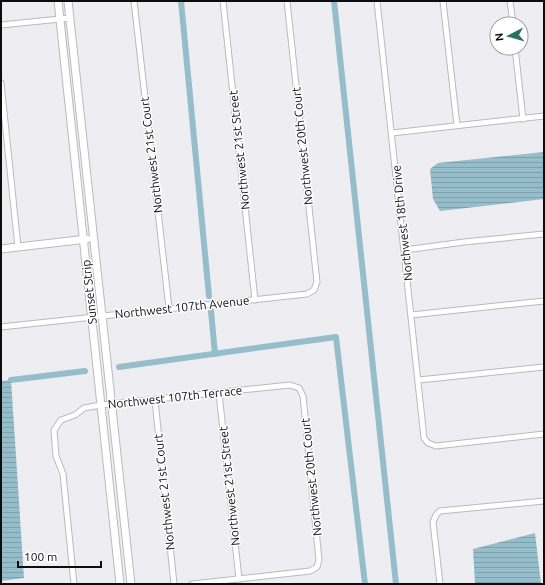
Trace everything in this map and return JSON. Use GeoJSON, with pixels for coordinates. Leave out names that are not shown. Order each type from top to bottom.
{"type":"FeatureCollection","features":[{"type":"Feature","properties":{"kind":"street","name":"Sunset Strip"},"geometry":{"type":"LineString","coordinates":[[58,1],[120,584]]}},
{"type":"Feature","properties":{"kind":"street","name":"Sunset Strip"},"geometry":{"type":"LineString","coordinates":[[68,1],[131,584]]}},
{"type":"Feature","properties":{"kind":"street","name":"Northwest 21st Court"},"geometry":{"type":"LineString","coordinates":[[134,1],[169,308]]}},
{"type":"Feature","properties":{"kind":"street","name":"Northwest 21st Street"},"geometry":{"type":"LineString","coordinates":[[223,1],[255,300]]}},
{"type":"Feature","properties":{"kind":"street","name":"Northwest 20th Court"},"geometry":{"type":"LineString","coordinates":[[286,1],[317,282],[314,290]]}},
{"type":"Feature","properties":{"kind":"street","name":"Northwest 18th Drive"},"geometry":{"type":"LineString","coordinates":[[377,1],[419,380],[424,438],[428,443],[436,446],[544,434]]}},
{"type":"Feature","properties":{"kind":"street"},"geometry":{"type":"LineString","coordinates":[[443,1],[457,125]]}},
{"type":"Feature","properties":{"kind":"street"},"geometry":{"type":"LineString","coordinates":[[510,1],[511,16]]}},
{"type":"Feature","properties":{"kind":"street"},"geometry":{"type":"LineString","coordinates":[[1,25],[70,18]]}},
{"type":"Feature","properties":{"kind":"street"},"geometry":{"type":"LineString","coordinates":[[516,56],[523,119]]}},
{"type":"Feature","properties":{"kind":"street"},"geometry":{"type":"LineString","coordinates":[[1,83],[18,247]]}},
{"type":"Feature","properties":{"kind":"street"},"geometry":{"type":"LineString","coordinates":[[392,133],[544,116]]}},
{"type":"Feature","properties":{"kind":"street"},"geometry":{"type":"LineString","coordinates":[[405,250],[464,242],[544,234]]}},
{"type":"Feature","properties":{"kind":"street"},"geometry":{"type":"LineString","coordinates":[[1,249],[94,238]]}},
{"type":"Feature","properties":{"kind":"street","name":"Northwest 107th Avenue"},"geometry":{"type":"LineString","coordinates":[[1,327],[307,294],[314,290]]}},
{"type":"Feature","properties":{"kind":"street"},"geometry":{"type":"LineString","coordinates":[[412,316],[544,301]]}},
{"type":"Feature","properties":{"kind":"street"},"geometry":{"type":"LineString","coordinates":[[419,380],[544,367]]}},
{"type":"Feature","properties":{"kind":"street","name":"Northwest 107th Terrace"},"geometry":{"type":"LineString","coordinates":[[74,584],[63,474],[56,456],[54,430],[61,420],[75,415],[84,408],[101,405],[290,385],[299,388]]}},
{"type":"Feature","properties":{"kind":"street","name":"Northwest 20th Court"},"geometry":{"type":"LineString","coordinates":[[239,579],[310,571],[317,567],[319,560],[303,396],[299,388]]}},
{"type":"Feature","properties":{"kind":"street","name":"Northwest 21st Street"},"geometry":{"type":"LineString","coordinates":[[219,393],[239,579]]}},
{"type":"Feature","properties":{"kind":"street","name":"Northwest 21st Court"},"geometry":{"type":"LineString","coordinates":[[155,400],[174,584]]}},
{"type":"Feature","properties":{"kind":"street"},"geometry":{"type":"LineString","coordinates":[[440,584],[434,522],[436,515],[440,512],[544,501]]}},
{"type":"Feature","properties":{"kind":"street"},"geometry":{"type":"LineString","coordinates":[[192,584],[239,579]]}},
{"type":"Feature","properties":{"kind":"water"},"geometry":{"type":"Polygon","coordinates":[[[544,152],[544,199],[440,211],[433,199],[430,169],[438,163],[544,152]]]}},
{"type":"Feature","properties":{"kind":"water"},"geometry":{"type":"Polygon","coordinates":[[[11,380],[24,578],[1,581],[1,381],[11,380]]]}},
{"type":"Feature","properties":{"kind":"water"},"geometry":{"type":"Polygon","coordinates":[[[535,533],[541,584],[475,584],[473,549],[535,533]]]}},
{"type":"Feature","properties":{"kind":"waterway"},"geometry":{"type":"LineString","coordinates":[[181,1],[209,296]]}},
{"type":"Feature","properties":{"kind":"waterway"},"geometry":{"type":"LineString","coordinates":[[334,1],[396,584]]}},
{"type":"Feature","properties":{"kind":"waterway"},"geometry":{"type":"LineString","coordinates":[[211,311],[215,354]]}},
{"type":"Feature","properties":{"kind":"waterway"},"geometry":{"type":"LineString","coordinates":[[119,367],[336,337],[365,584]]}},
{"type":"Feature","properties":{"kind":"waterway"},"geometry":{"type":"LineString","coordinates":[[11,380],[85,371]]}}]}
